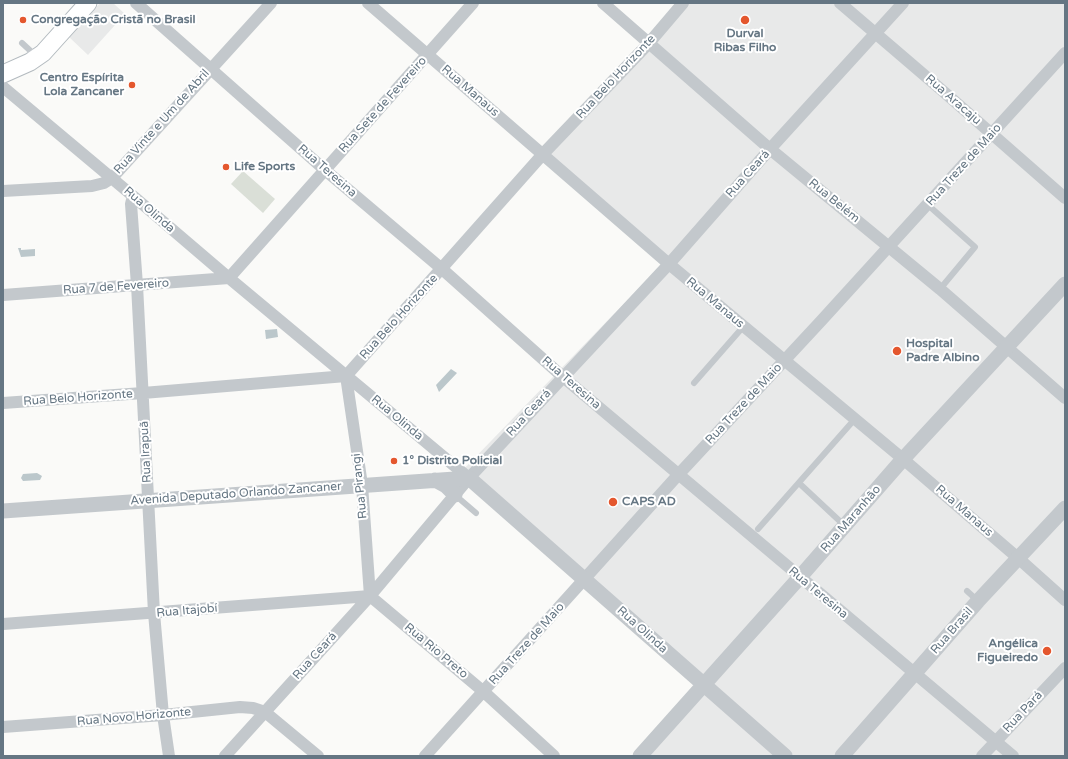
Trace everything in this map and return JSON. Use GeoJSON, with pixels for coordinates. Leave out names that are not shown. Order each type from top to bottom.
{"type":"FeatureCollection","features":[{"type":"Feature","properties":{"kind":"main road"},"geometry":{"type":"LineString","coordinates":[[3,74],[30,62],[54,43],[88,3]]}},
{"type":"Feature","properties":{"kind":"street","name":"Rua Teresina"},"geometry":{"type":"LineString","coordinates":[[136,3],[325,170],[442,269],[678,475],[1013,756]]}},
{"type":"Feature","properties":{"kind":"street","name":"Rua Vinte e Um de Abril"},"geometry":{"type":"LineString","coordinates":[[3,191],[92,186],[104,183],[112,178],[271,3]]}},
{"type":"Feature","properties":{"kind":"street","name":"Rua Manaus"},"geometry":{"type":"LineString","coordinates":[[368,3],[669,264],[902,459],[1065,600]]}},
{"type":"Feature","properties":{"kind":"street","name":"Rua Sete de Fevereiro"},"geometry":{"type":"LineString","coordinates":[[229,278],[473,3]]}},
{"type":"Feature","properties":{"kind":"street","name":"Rua Belém"},"geometry":{"type":"LineString","coordinates":[[603,3],[770,149],[889,246],[1065,398]]}},
{"type":"Feature","properties":{"kind":"street","name":"Rua Belo Horizonte"},"geometry":{"type":"LineString","coordinates":[[3,403],[346,376],[543,154],[649,43],[683,3]]}},
{"type":"Feature","properties":{"kind":"street","name":"Rua Aracaju"},"geometry":{"type":"LineString","coordinates":[[840,3],[993,134],[1065,198]]}},
{"type":"Feature","properties":{"kind":"street","name":"Rua Ceará"},"geometry":{"type":"LineString","coordinates":[[225,756],[370,596],[469,478],[669,264],[770,149],[903,3]]}},
{"type":"Feature","properties":{"kind":"street","name":"Rua Treze de Maio"},"geometry":{"type":"LineString","coordinates":[[425,756],[586,579],[678,475],[928,205],[1065,53]]}},
{"type":"Feature","properties":{"kind":"street","name":"Rua Olinda"},"geometry":{"type":"LineString","coordinates":[[3,87],[469,478],[586,579],[785,756]]}},
{"type":"Feature","properties":{"kind":"street","name":"Rua Irapuã"},"geometry":{"type":"LineString","coordinates":[[133,196],[131,204],[137,286],[154,613],[162,715],[169,756]]}},
{"type":"Feature","properties":{"kind":"street","name":"Rua 7 de Fevereiro"},"geometry":{"type":"LineString","coordinates":[[3,295],[229,278]]}},
{"type":"Feature","properties":{"kind":"street","name":"Rua Maranhão"},"geometry":{"type":"LineString","coordinates":[[640,756],[845,526],[902,459],[1065,284]]}},
{"type":"Feature","properties":{"kind":"street","name":"Rua Pirangi"},"geometry":{"type":"LineString","coordinates":[[346,376],[362,485],[370,596]]}},
{"type":"Feature","properties":{"kind":"street","name":"Avenida Deputado Orlando Zancaner"},"geometry":{"type":"LineString","coordinates":[[3,511],[469,478]]}},
{"type":"Feature","properties":{"kind":"street"},"geometry":{"type":"LineString","coordinates":[[435,480],[446,486],[455,494]]}},
{"type":"Feature","properties":{"kind":"street","name":"Rua Brasil"},"geometry":{"type":"LineString","coordinates":[[842,756],[978,601],[1065,508]]}},
{"type":"Feature","properties":{"kind":"street","name":"Rua Itajobí"},"geometry":{"type":"LineString","coordinates":[[3,624],[370,596]]}},
{"type":"Feature","properties":{"kind":"street","name":"Rua Rio Preto"},"geometry":{"type":"LineString","coordinates":[[370,596],[484,692],[554,756]]}},
{"type":"Feature","properties":{"kind":"street","name":"Rua Pará"},"geometry":{"type":"LineString","coordinates":[[982,756],[1065,668]]}},
{"type":"Feature","properties":{"kind":"street","name":"Rua Novo Horizonte"},"geometry":{"type":"LineString","coordinates":[[3,727],[162,715],[240,707],[253,708],[265,712]]}},
{"type":"Feature","properties":{"kind":"street"},"geometry":{"type":"LineString","coordinates":[[265,712],[318,756]]}},
{"type":"Feature","properties":{"kind":"lane"},"geometry":{"type":"LineString","coordinates":[[22,43],[37,57]]}},
{"type":"Feature","properties":{"kind":"lane"},"geometry":{"type":"LineString","coordinates":[[928,205],[976,247],[940,290]]}},
{"type":"Feature","properties":{"kind":"lane"},"geometry":{"type":"LineString","coordinates":[[694,382],[743,327]]}},
{"type":"Feature","properties":{"kind":"lane"},"geometry":{"type":"LineString","coordinates":[[758,529],[854,420]]}},
{"type":"Feature","properties":{"kind":"lane"},"geometry":{"type":"LineString","coordinates":[[799,483],[845,526]]}},
{"type":"Feature","properties":{"kind":"lane"},"geometry":{"type":"LineString","coordinates":[[455,494],[476,513]]}},
{"type":"Feature","properties":{"kind":"lane"},"geometry":{"type":"LineString","coordinates":[[967,591],[978,601]]}},
{"type":"Feature","properties":{"kind":"shaded area"},"geometry":{"type":"Polygon","coordinates":[[[100,3],[113,3],[125,14],[88,55],[69,37],[100,3]]]}},
{"type":"Feature","properties":{"kind":"shaded area"},"geometry":{"type":"Polygon","coordinates":[[[677,3],[1065,3],[1065,756],[635,756],[700,683],[462,471],[666,260],[542,152],[677,3]]]}},
{"type":"Feature","properties":{"kind":"shaded area"},"geometry":{"type":"Polygon","coordinates":[[[243,171],[275,199],[263,213],[231,184],[243,171]]]}},
{"type":"Feature","properties":{"kind":"shaded area"},"geometry":{"type":"Polygon","coordinates":[[[18,248],[21,248],[21,250],[35,249],[35,256],[21,257],[18,248]]]}},
{"type":"Feature","properties":{"kind":"shaded area"},"geometry":{"type":"Polygon","coordinates":[[[277,329],[278,337],[266,339],[265,330],[277,329]]]}},
{"type":"Feature","properties":{"kind":"shaded area"},"geometry":{"type":"Polygon","coordinates":[[[451,369],[457,373],[439,392],[436,385],[451,369]]]}},
{"type":"Feature","properties":{"kind":"shaded area"},"geometry":{"type":"Polygon","coordinates":[[[37,473],[42,476],[40,480],[23,481],[21,478],[23,474],[37,473]]]}},
{"type":"Feature","properties":{"kind":"place","name":"Congregação Cristã no Brasil"},"geometry":{"type":"Point","coordinates":[23,20]}},
{"type":"Feature","properties":{"kind":"place","name":"Durval Ribas Filho"},"geometry":{"type":"Point","coordinates":[745,20]}},
{"type":"Feature","properties":{"kind":"place","name":"Centro Espírita Lola Zancaner"},"geometry":{"type":"Point","coordinates":[132,85]}},
{"type":"Feature","properties":{"kind":"place","name":"Life Sports"},"geometry":{"type":"Point","coordinates":[226,167]}},
{"type":"Feature","properties":{"kind":"place","name":"Hospital Padre Albino"},"geometry":{"type":"Point","coordinates":[897,351]}},
{"type":"Feature","properties":{"kind":"place","name":"1° Distrito Policial"},"geometry":{"type":"Point","coordinates":[394,461]}},
{"type":"Feature","properties":{"kind":"place","name":"CAPS AD"},"geometry":{"type":"Point","coordinates":[613,502]}},
{"type":"Feature","properties":{"kind":"place","name":"Angélica Figueiredo"},"geometry":{"type":"Point","coordinates":[1047,651]}}]}
